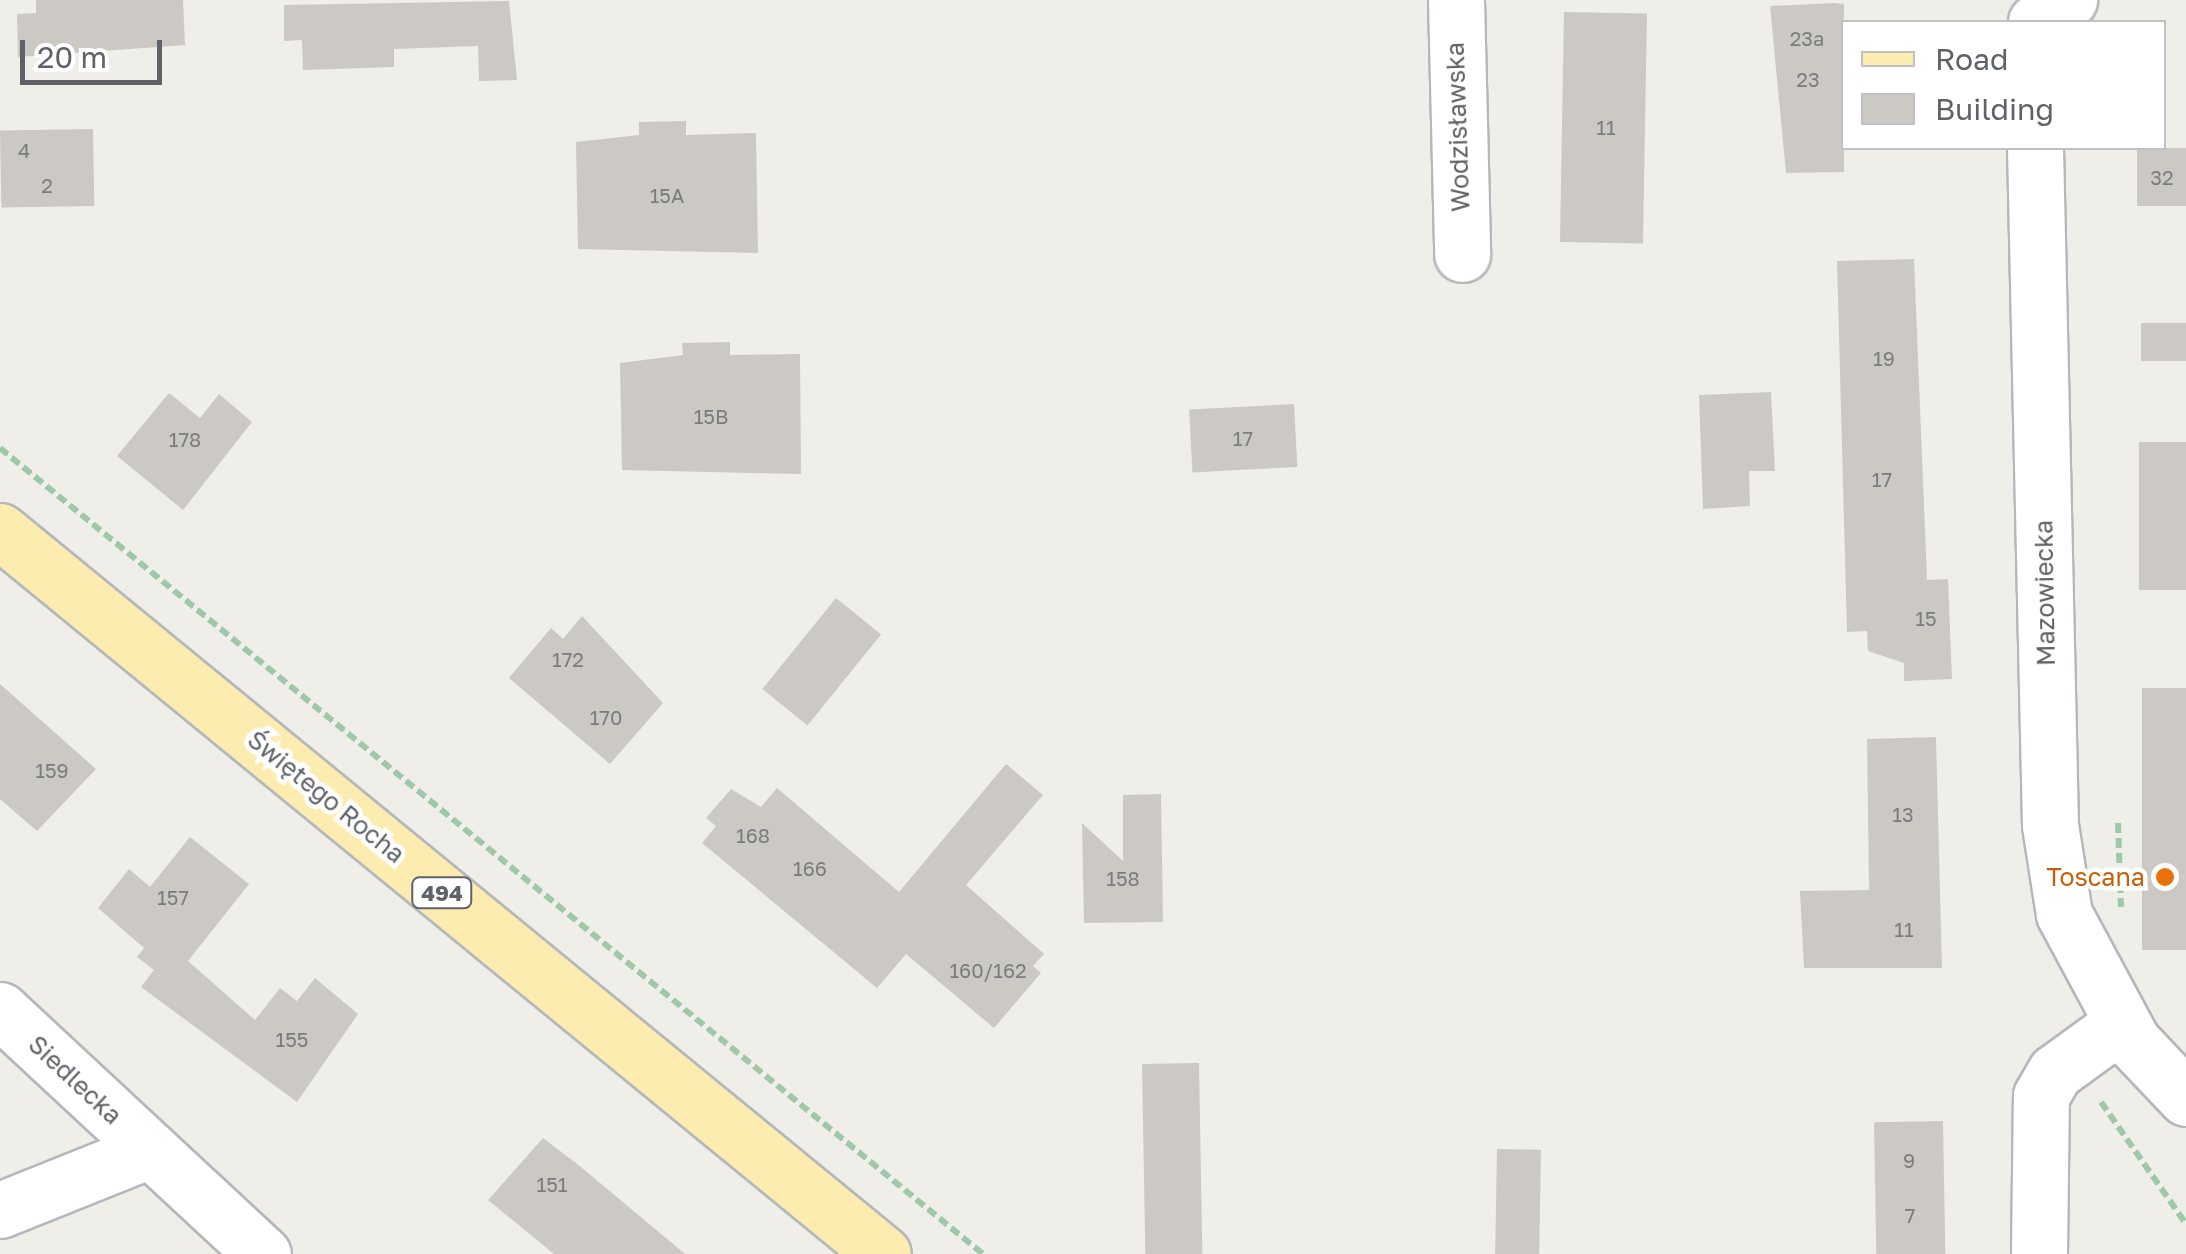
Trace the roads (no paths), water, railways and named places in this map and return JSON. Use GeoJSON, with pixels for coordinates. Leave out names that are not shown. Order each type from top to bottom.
{"type":"FeatureCollection","features":[{"type":"Feature","properties":{"kind":"main road","name":"Świętego Rocha"},"geometry":{"type":"LineString","coordinates":[[0,531],[883,1254]]}},
{"type":"Feature","properties":{"kind":"street","name":"Wodzisławska"},"geometry":{"type":"LineString","coordinates":[[1456,0],[1462,254]]}},
{"type":"Feature","properties":{"kind":"street"},"geometry":{"type":"LineString","coordinates":[[2037,20],[2069,0]]}},
{"type":"Feature","properties":{"kind":"street","name":"Mazowiecka"},"geometry":{"type":"LineString","coordinates":[[2034,150],[2050,824],[2064,914],[2121,1024],[2186,1098]]}},
{"type":"Feature","properties":{"kind":"street","name":"Siedlecka"},"geometry":{"type":"LineString","coordinates":[[0,1010],[263,1254]]}},
{"type":"Feature","properties":{"kind":"street"},"geometry":{"type":"LineString","coordinates":[[2039,1254],[2041,1096],[2072,1057],[2121,1024]]}},
{"type":"Feature","properties":{"kind":"street","name":"Siedlecka"},"geometry":{"type":"LineString","coordinates":[[0,1210],[150,1150]]}},
{"type":"Feature","properties":{"kind":"place","name":"Toscana"},"geometry":{"type":"Point","coordinates":[2165,877]}}]}
